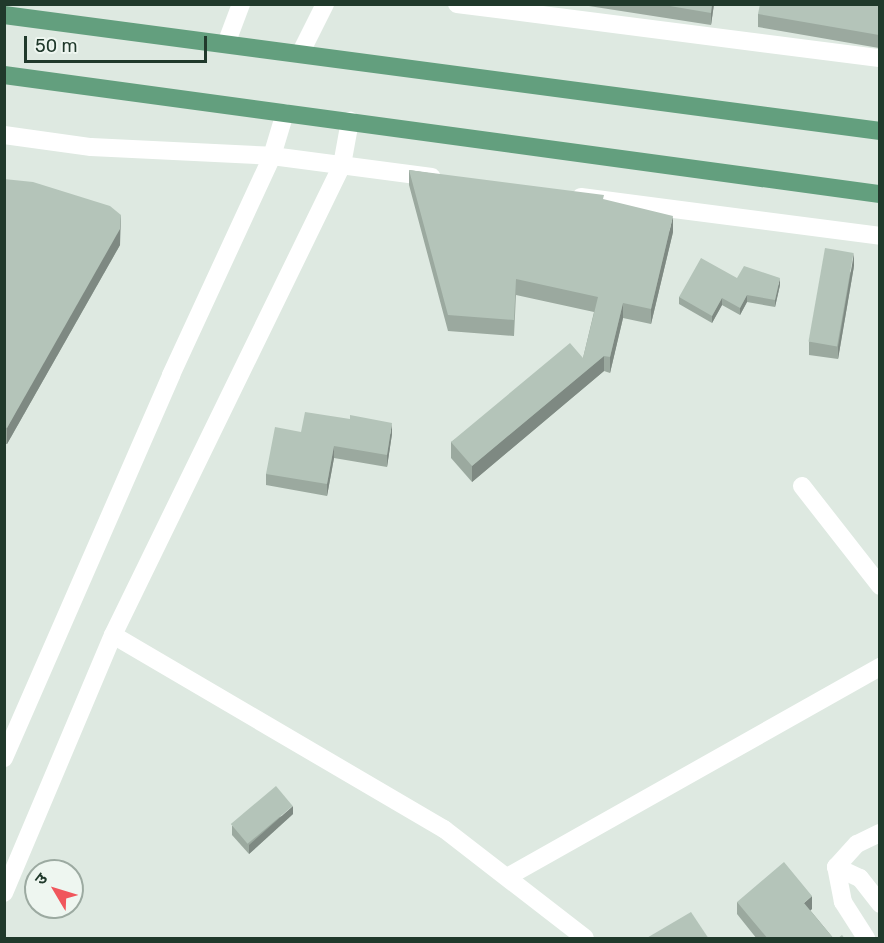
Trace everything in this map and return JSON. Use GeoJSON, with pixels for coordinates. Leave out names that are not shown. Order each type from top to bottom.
{"type":"FeatureCollection","features":[{"type":"Feature","properties":{"kind":"main road"},"geometry":{"type":"LineString","coordinates":[[4,15],[879,131]]}},
{"type":"Feature","properties":{"kind":"main road"},"geometry":{"type":"LineString","coordinates":[[4,75],[879,194]]}},
{"type":"Feature","properties":{"kind":"street"},"geometry":{"type":"LineString","coordinates":[[226,44],[241,4]]}},
{"type":"Feature","properties":{"kind":"street"},"geometry":{"type":"LineString","coordinates":[[300,54],[325,4]]}},
{"type":"Feature","properties":{"kind":"street"},"geometry":{"type":"LineString","coordinates":[[457,4],[879,58]]}},
{"type":"Feature","properties":{"kind":"street"},"geometry":{"type":"LineString","coordinates":[[4,758],[171,375],[272,156],[285,113]]}},
{"type":"Feature","properties":{"kind":"street"},"geometry":{"type":"LineString","coordinates":[[6,887],[114,635],[342,165],[350,121]]}},
{"type":"Feature","properties":{"kind":"street"},"geometry":{"type":"LineString","coordinates":[[4,135],[91,147],[272,156],[448,179]]}},
{"type":"Feature","properties":{"kind":"street"},"geometry":{"type":"LineString","coordinates":[[565,195],[879,236]]}},
{"type":"Feature","properties":{"kind":"street"},"geometry":{"type":"LineString","coordinates":[[802,486],[879,586]]}},
{"type":"Feature","properties":{"kind":"street"},"geometry":{"type":"LineString","coordinates":[[114,635],[444,830],[509,876],[585,939]]}},
{"type":"Feature","properties":{"kind":"street"},"geometry":{"type":"LineString","coordinates":[[509,876],[879,667]]}},
{"type":"Feature","properties":{"kind":"street"},"geometry":{"type":"LineString","coordinates":[[836,867],[857,844],[879,833]]}},
{"type":"Feature","properties":{"kind":"street"},"geometry":{"type":"LineString","coordinates":[[836,867],[860,878],[879,904]]}},
{"type":"Feature","properties":{"kind":"street"},"geometry":{"type":"LineString","coordinates":[[836,867],[843,902],[866,939]]}},
{"type":"Feature","properties":{"kind":"building"},"geometry":{"type":"Polygon","coordinates":[[[658,4],[712,4],[711,13],[658,4]]]}},
{"type":"Feature","properties":{"kind":"building"},"geometry":{"type":"Polygon","coordinates":[[[760,4],[879,4],[879,35],[758,14],[760,4]]]}},
{"type":"Feature","properties":{"kind":"building"},"geometry":{"type":"Polygon","coordinates":[[[409,170],[604,195],[603,199],[673,216],[651,309],[623,303],[610,357],[604,356],[472,466],[451,442],[570,343],[583,358],[598,297],[516,279],[514,320],[448,315],[409,170]]]}},
{"type":"Feature","properties":{"kind":"building"},"geometry":{"type":"Polygon","coordinates":[[[4,179],[33,182],[110,206],[121,215],[120,229],[7,428],[4,427],[4,179]]]}},
{"type":"Feature","properties":{"kind":"building"},"geometry":{"type":"Polygon","coordinates":[[[825,248],[854,253],[837,347],[809,342],[825,248]]]}},
{"type":"Feature","properties":{"kind":"building"},"geometry":{"type":"Polygon","coordinates":[[[701,258],[737,278],[744,266],[780,278],[775,300],[747,295],[740,308],[722,298],[712,316],[679,297],[701,258]]]}},
{"type":"Feature","properties":{"kind":"building"},"geometry":{"type":"Polygon","coordinates":[[[305,412],[350,419],[350,415],[392,423],[387,455],[334,446],[327,484],[266,474],[275,427],[301,432],[305,412]]]}},
{"type":"Feature","properties":{"kind":"building"},"geometry":{"type":"Polygon","coordinates":[[[276,786],[293,806],[248,844],[231,824],[276,786]]]}},
{"type":"Feature","properties":{"kind":"building"},"geometry":{"type":"Polygon","coordinates":[[[784,862],[812,896],[804,903],[834,939],[768,939],[737,902],[784,862]]]}},
{"type":"Feature","properties":{"kind":"building"},"geometry":{"type":"Polygon","coordinates":[[[691,912],[709,939],[645,939],[691,912]]]}}]}
